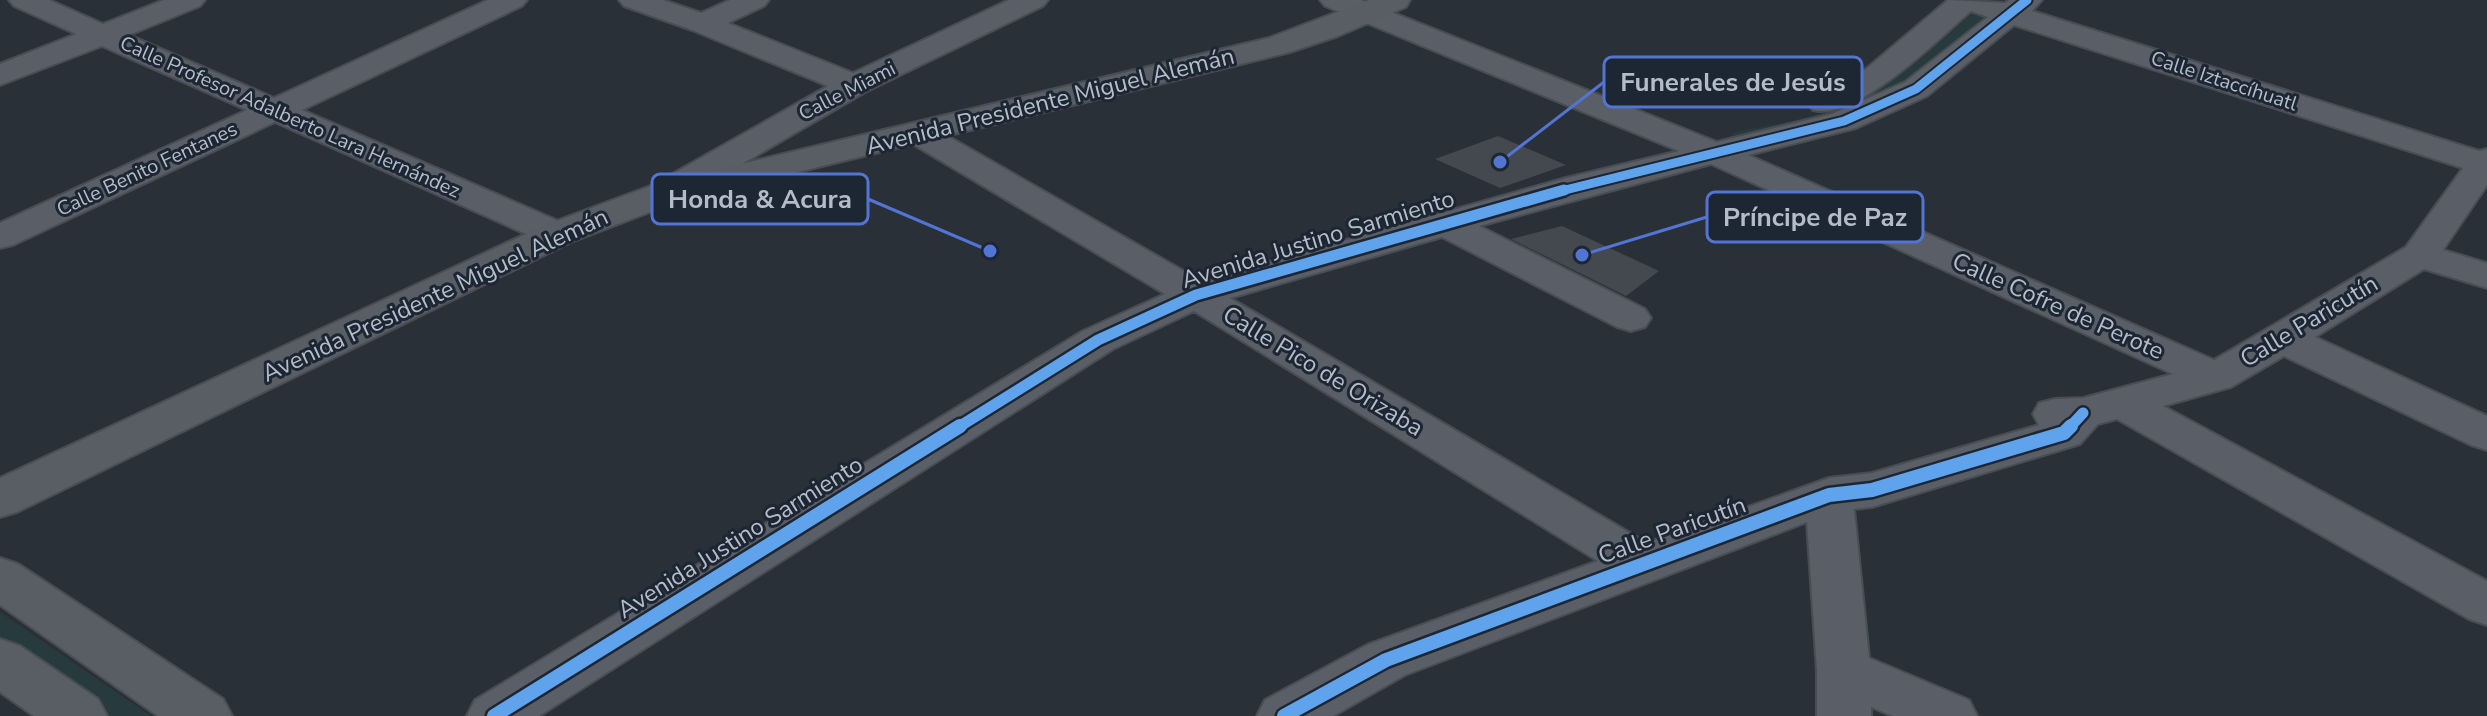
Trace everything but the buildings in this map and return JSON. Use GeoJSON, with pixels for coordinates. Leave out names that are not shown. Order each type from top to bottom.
{"type":"FeatureCollection","features":[{"type":"Feature","properties":{"kind":"main road","name":"Avenida Presidente Miguel Alemán"},"geometry":{"type":"LineString","coordinates":[[0,499],[557,234],[666,193],[1279,45],[1366,4]]}},
{"type":"Feature","properties":{"kind":"main road"},"geometry":{"type":"LineString","coordinates":[[0,578],[203,716]]}},
{"type":"Feature","properties":{"kind":"main road"},"geometry":{"type":"LineString","coordinates":[[0,662],[78,716]]}},
{"type":"Feature","properties":{"kind":"street","name":"Calle Profesor Adalberto Lara Hernández"},"geometry":{"type":"LineString","coordinates":[[24,0],[557,234]]}},
{"type":"Feature","properties":{"kind":"street"},"geometry":{"type":"LineString","coordinates":[[0,75],[190,0]]}},
{"type":"Feature","properties":{"kind":"street"},"geometry":{"type":"LineString","coordinates":[[446,0],[483,13]]}},
{"type":"Feature","properties":{"kind":"street","name":"Calle Benito Fentanes"},"geometry":{"type":"LineString","coordinates":[[0,237],[512,0]]}},
{"type":"Feature","properties":{"kind":"street"},"geometry":{"type":"LineString","coordinates":[[634,0],[703,24],[854,85]]}},
{"type":"Feature","properties":{"kind":"street"},"geometry":{"type":"LineString","coordinates":[[703,24],[754,0]]}},
{"type":"Feature","properties":{"kind":"street","name":"Calle Miami"},"geometry":{"type":"LineString","coordinates":[[666,193],[854,85],[1033,0]]}},
{"type":"Feature","properties":{"kind":"street","name":"Calle Iztaccíhuatl"},"geometry":{"type":"LineString","coordinates":[[1966,0],[2019,6],[2484,161]]}},
{"type":"Feature","properties":{"kind":"street","name":"Avenida Justino Sarmiento"},"geometry":{"type":"LineString","coordinates":[[494,716],[1098,340],[1196,295],[1579,186],[1817,106],[1851,92],[1877,76],[1966,0]]}},
{"type":"Feature","properties":{"kind":"street","name":"Calle Cofre de Perote"},"geometry":{"type":"LineString","coordinates":[[1366,4],[1700,147],[2216,377]]}},
{"type":"Feature","properties":{"kind":"street","name":"Avenida Justino Sarmiento"},"geometry":{"type":"LineString","coordinates":[[1700,147],[1844,121],[1881,107],[1916,89],[2019,6]]}},
{"type":"Feature","properties":{"kind":"street","name":"Calle Pico de Orizaba"},"geometry":{"type":"LineString","coordinates":[[918,133],[1196,295],[1643,564]]}},
{"type":"Feature","properties":{"kind":"street","name":"Calle Paricutín"},"geometry":{"type":"LineString","coordinates":[[1284,716],[1386,660],[1829,495],[1872,490],[2064,433],[2102,408],[2216,377],[2420,255],[2484,161]]}},
{"type":"Feature","properties":{"kind":"street"},"geometry":{"type":"LineString","coordinates":[[1445,224],[1631,318]]}},
{"type":"Feature","properties":{"kind":"street"},"geometry":{"type":"LineString","coordinates":[[2420,255],[2487,276]]}},
{"type":"Feature","properties":{"kind":"street"},"geometry":{"type":"LineString","coordinates":[[2283,339],[2487,434]]}},
{"type":"Feature","properties":{"kind":"street"},"geometry":{"type":"LineString","coordinates":[[2102,408],[2487,605]]}},
{"type":"Feature","properties":{"kind":"street"},"geometry":{"type":"LineString","coordinates":[[1829,495],[1844,693],[1950,716]]}},
{"type":"Feature","properties":{"kind":"green space"},"geometry":{"type":"Polygon","coordinates":[[[1974,12],[1987,16],[1909,87],[1872,108],[1741,141],[1732,138],[1732,133],[1813,116],[1859,99],[1904,69],[1974,12]]]}},
{"type":"Feature","properties":{"kind":"green space"},"geometry":{"type":"Polygon","coordinates":[[[0,612],[151,716],[94,716],[0,650],[0,612]]]}},
{"type":"Feature","properties":{"kind":"cycle path"},"geometry":{"type":"LineString","coordinates":[[494,716],[1098,340],[1196,295],[1579,186],[1844,121],[1916,89],[2027,0]]}},
{"type":"Feature","properties":{"kind":"cycle path"},"geometry":{"type":"LineString","coordinates":[[1284,716],[1386,660],[1829,495],[1872,490],[2064,433],[2083,413]]}},
{"type":"Feature","properties":{"kind":"place","name":"Funerales de Jesús"},"geometry":{"type":"Point","coordinates":[1500,162]}},
{"type":"Feature","properties":{"kind":"place","name":"Honda & Acura"},"geometry":{"type":"Point","coordinates":[990,251]}},
{"type":"Feature","properties":{"kind":"place","name":"Príncipe de Paz"},"geometry":{"type":"Point","coordinates":[1582,255]}}]}
